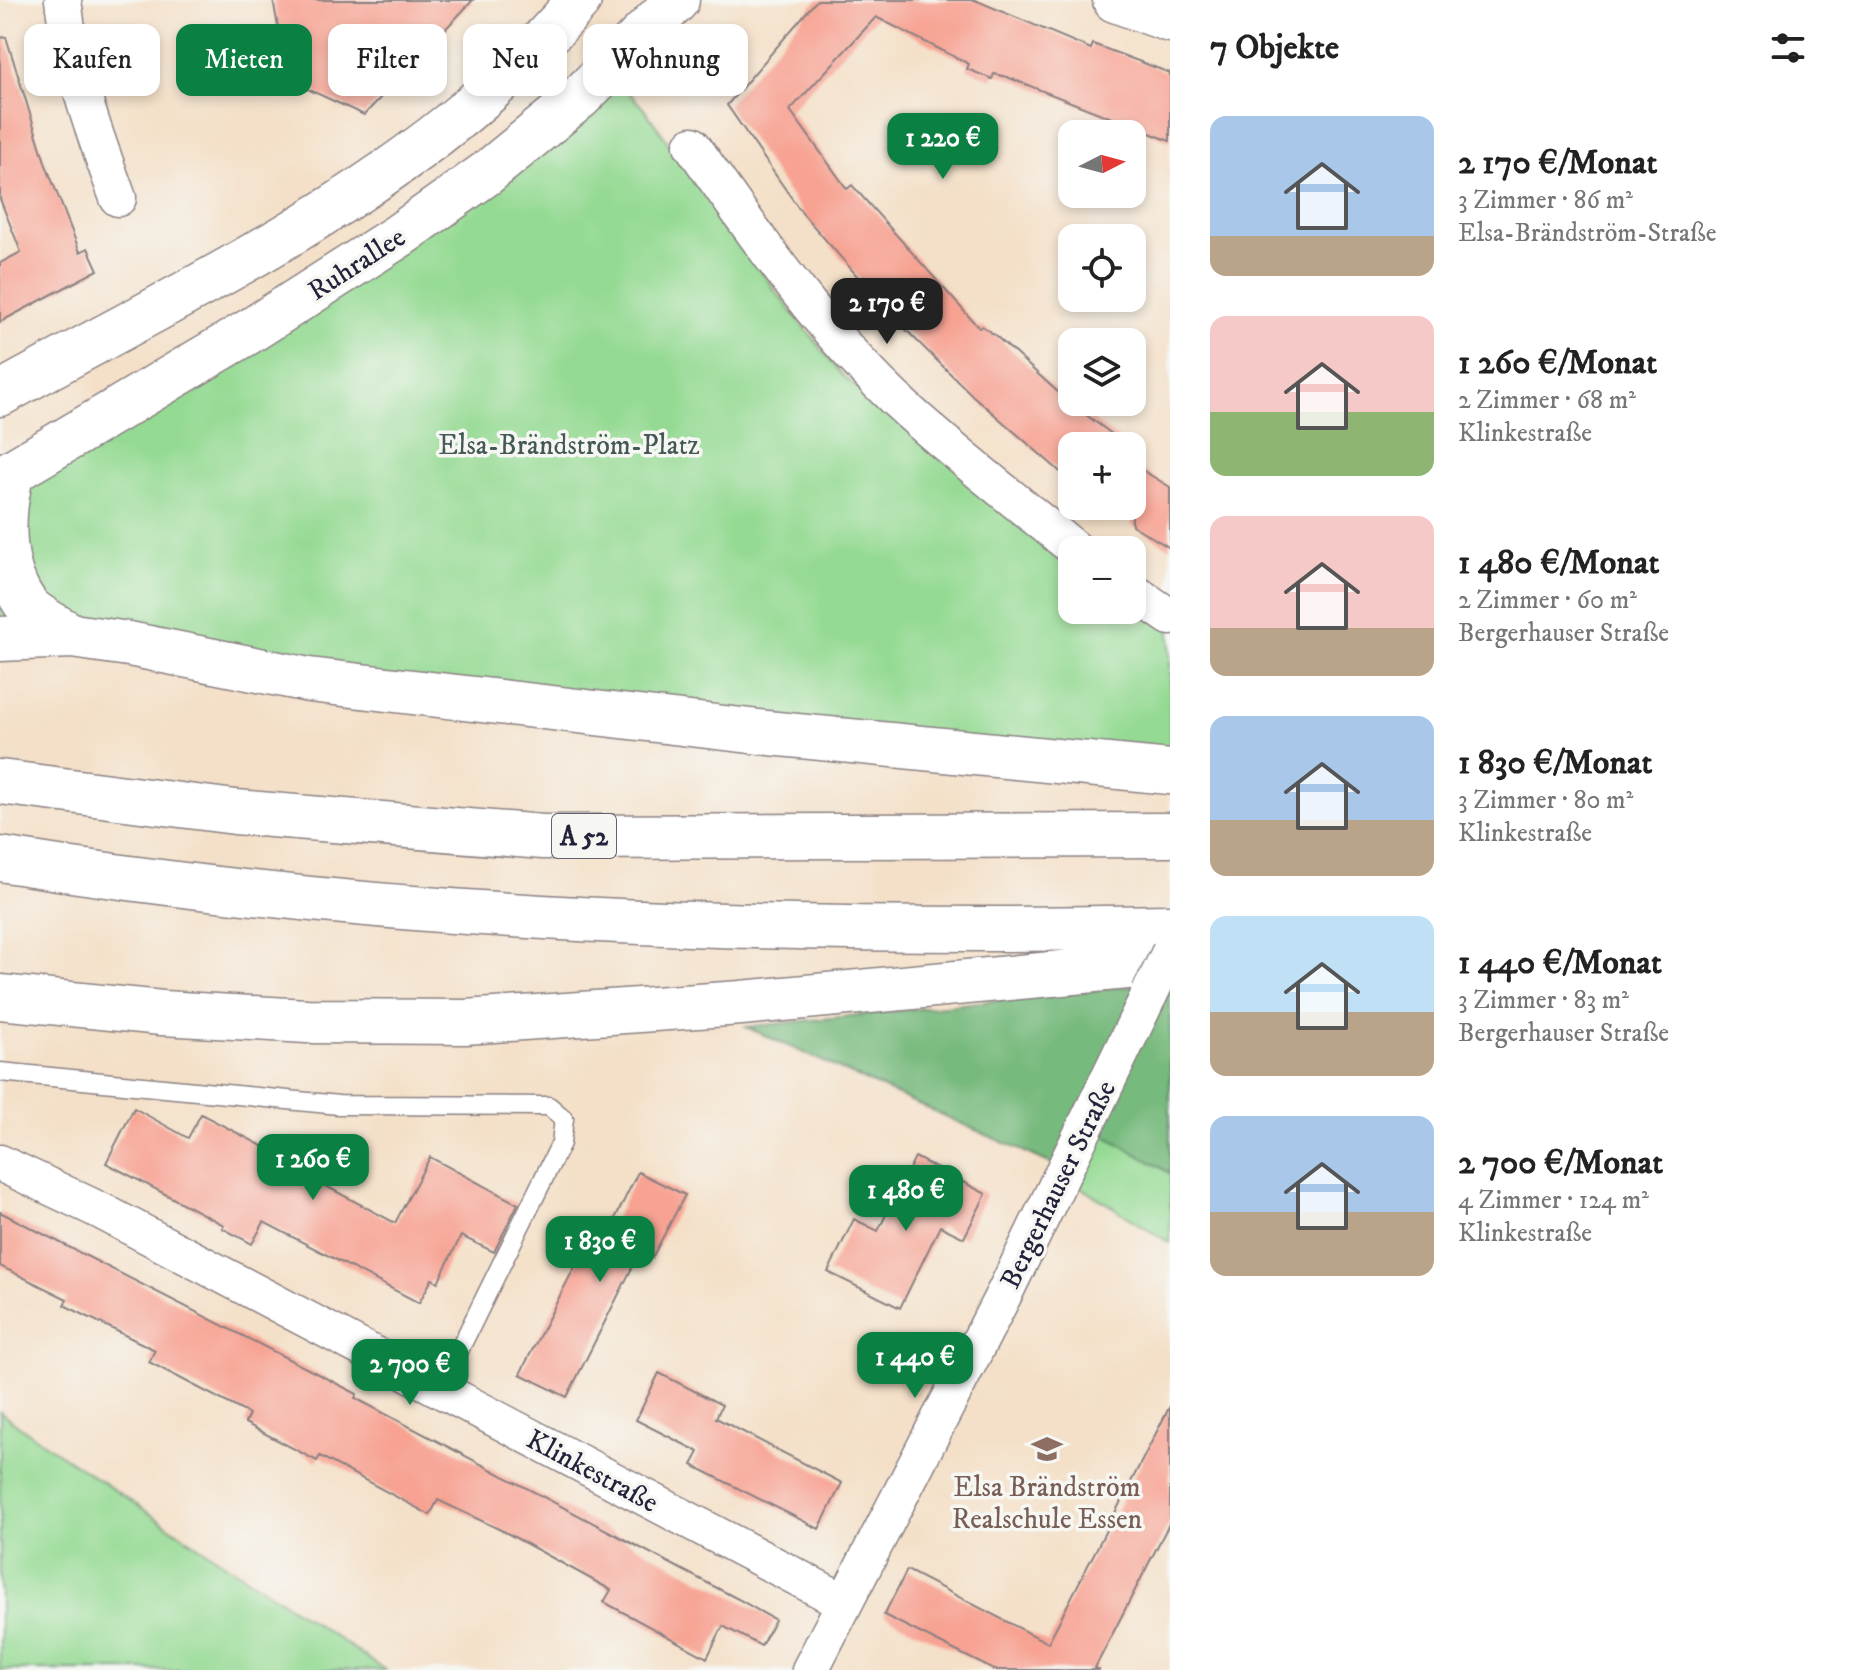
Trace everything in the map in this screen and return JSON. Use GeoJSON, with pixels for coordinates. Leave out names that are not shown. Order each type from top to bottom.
{"type":"FeatureCollection","features":[{"type":"Feature","properties":{"kind":"main road"},"geometry":{"type":"LineString","coordinates":[[0,394],[248,258],[371,182],[507,78],[579,0]]}},
{"type":"Feature","properties":{"kind":"main road","name":"Ruhrallee"},"geometry":{"type":"LineString","coordinates":[[6,476],[250,331],[412,226],[487,173],[580,97],[677,0]]}},
{"type":"Feature","properties":{"kind":"main road"},"geometry":{"type":"LineString","coordinates":[[1115,0],[1170,20]]}},
{"type":"Feature","properties":{"kind":"main road"},"geometry":{"type":"LineString","coordinates":[[6,476],[1,567],[29,608],[72,636]]}},
{"type":"Feature","properties":{"kind":"main road"},"geometry":{"type":"LineString","coordinates":[[0,639],[72,636],[129,644],[309,680],[768,733],[1170,772]]}},
{"type":"Feature","properties":{"kind":"main road","name":"A 52"},"geometry":{"type":"LineString","coordinates":[[0,782],[235,812],[543,837],[1170,835]]}},
{"type":"Feature","properties":{"kind":"main road"},"geometry":{"type":"LineString","coordinates":[[0,859],[222,888],[518,913],[1002,930],[1170,927]]}},
{"type":"Feature","properties":{"kind":"main road"},"geometry":{"type":"LineString","coordinates":[[0,997],[162,1013],[307,1021],[465,1022],[1159,979]]}},
{"type":"Feature","properties":{"kind":"street"},"geometry":{"type":"LineString","coordinates":[[63,0],[68,40],[84,107],[118,198]]}},
{"type":"Feature","properties":{"kind":"street"},"geometry":{"type":"LineString","coordinates":[[692,145],[824,323],[906,409],[1059,536]]}},
{"type":"Feature","properties":{"kind":"street"},"geometry":{"type":"LineString","coordinates":[[1146,601],[1170,617]]}},
{"type":"Feature","properties":{"kind":"street","name":"Bergerhauser Straße"},"geometry":{"type":"LineString","coordinates":[[810,1670],[1006,1290],[1170,952]]}},
{"type":"Feature","properties":{"kind":"street","name":"Klinkestraße"},"geometry":{"type":"LineString","coordinates":[[0,1163],[103,1212],[844,1602]]}},
{"type":"Feature","properties":{"kind":"lane"},"geometry":{"type":"LineString","coordinates":[[0,1072],[339,1105],[549,1106],[564,1119],[561,1143],[440,1389]]}},
{"type":"Feature","properties":{"kind":"green space","name":"Elsa-Brändström-Platz"},"geometry":{"type":"Polygon","coordinates":[[[591,96],[632,96],[774,289],[844,377],[1058,548],[1058,624],[1146,624],[1146,614],[1170,621],[1170,768],[276,671],[68,612],[0,617],[0,496],[591,96]]]}},
{"type":"Feature","properties":{"kind":"green space"},"geometry":{"type":"Polygon","coordinates":[[[1170,982],[1170,1173],[1097,1131],[1065,1170],[746,1027],[1170,982]]]}},
{"type":"Feature","properties":{"kind":"green space"},"geometry":{"type":"Polygon","coordinates":[[[1097,1131],[1170,1173],[1170,1243],[1071,1181],[1097,1131]]]}},
{"type":"Feature","properties":{"kind":"green space"},"geometry":{"type":"Polygon","coordinates":[[[0,1412],[33,1436],[385,1670],[0,1670],[0,1412]]]}},
{"type":"Feature","properties":{"kind":"building"},"geometry":{"type":"Polygon","coordinates":[[[273,0],[473,0],[447,27],[447,24],[328,24],[328,96],[382,96],[364,115],[312,91],[312,24],[278,24],[273,0]]]}},
{"type":"Feature","properties":{"kind":"building"},"geometry":{"type":"Polygon","coordinates":[[[817,0],[975,0],[1091,49],[1093,44],[1170,73],[1170,141],[1146,132],[1146,120],[1117,120],[1007,77],[994,74],[992,79],[967,69],[969,64],[876,17],[790,110],[847,189],[852,185],[979,328],[982,326],[996,336],[1058,392],[1058,416],[1088,416],[1109,432],[1058,432],[1058,470],[972,395],[894,318],[802,213],[727,105],[735,96],[748,96],[748,80],[817,0]]]}},
{"type":"Feature","properties":{"kind":"building"},"geometry":{"type":"Polygon","coordinates":[[[6,37],[46,165],[80,252],[88,248],[98,270],[0,322],[0,263],[21,252],[0,199],[0,38],[6,37]]]}},
{"type":"Feature","properties":{"kind":"building"},"geometry":{"type":"Polygon","coordinates":[[[1146,472],[1170,487],[1170,548],[1132,525],[1132,520],[1146,520],[1146,472]]]}},
{"type":"Feature","properties":{"kind":"building"},"geometry":{"type":"Polygon","coordinates":[[[134,1108],[188,1138],[201,1114],[295,1163],[292,1168],[395,1223],[430,1157],[518,1204],[494,1252],[461,1236],[438,1282],[432,1279],[419,1303],[264,1222],[252,1244],[222,1228],[224,1225],[106,1163],[134,1108]]]}},
{"type":"Feature","properties":{"kind":"building"},"geometry":{"type":"Polygon","coordinates":[[[915,1157],[986,1194],[964,1238],[940,1226],[900,1308],[828,1272],[854,1219],[878,1231],[915,1157]]]}},
{"type":"Feature","properties":{"kind":"building"},"geometry":{"type":"Polygon","coordinates":[[[638,1172],[685,1195],[652,1258],[640,1252],[567,1397],[520,1374],[594,1229],[607,1235],[638,1172]]]}},
{"type":"Feature","properties":{"kind":"building"},"geometry":{"type":"Polygon","coordinates":[[[0,1212],[357,1394],[355,1398],[775,1620],[761,1646],[723,1626],[707,1658],[604,1602],[611,1590],[505,1532],[438,1500],[430,1515],[320,1456],[317,1461],[245,1423],[249,1414],[149,1362],[155,1350],[64,1305],[67,1299],[0,1266],[0,1212]]]}},
{"type":"Feature","properties":{"kind":"building"},"geometry":{"type":"Polygon","coordinates":[[[659,1373],[722,1405],[716,1418],[842,1483],[819,1529],[692,1465],[699,1452],[636,1420],[659,1373]]]}},
{"type":"Feature","properties":{"kind":"building"},"geometry":{"type":"Polygon","coordinates":[[[1170,1406],[1170,1522],[1095,1668],[1100,1670],[994,1670],[884,1615],[907,1570],[1048,1643],[1170,1406]]]}},
{"type":"Feature","properties":{"kind":"place","name":"Elsa Brändström Realschule Essen"},"geometry":{"type":"Point","coordinates":[1047,1449]}}]}
